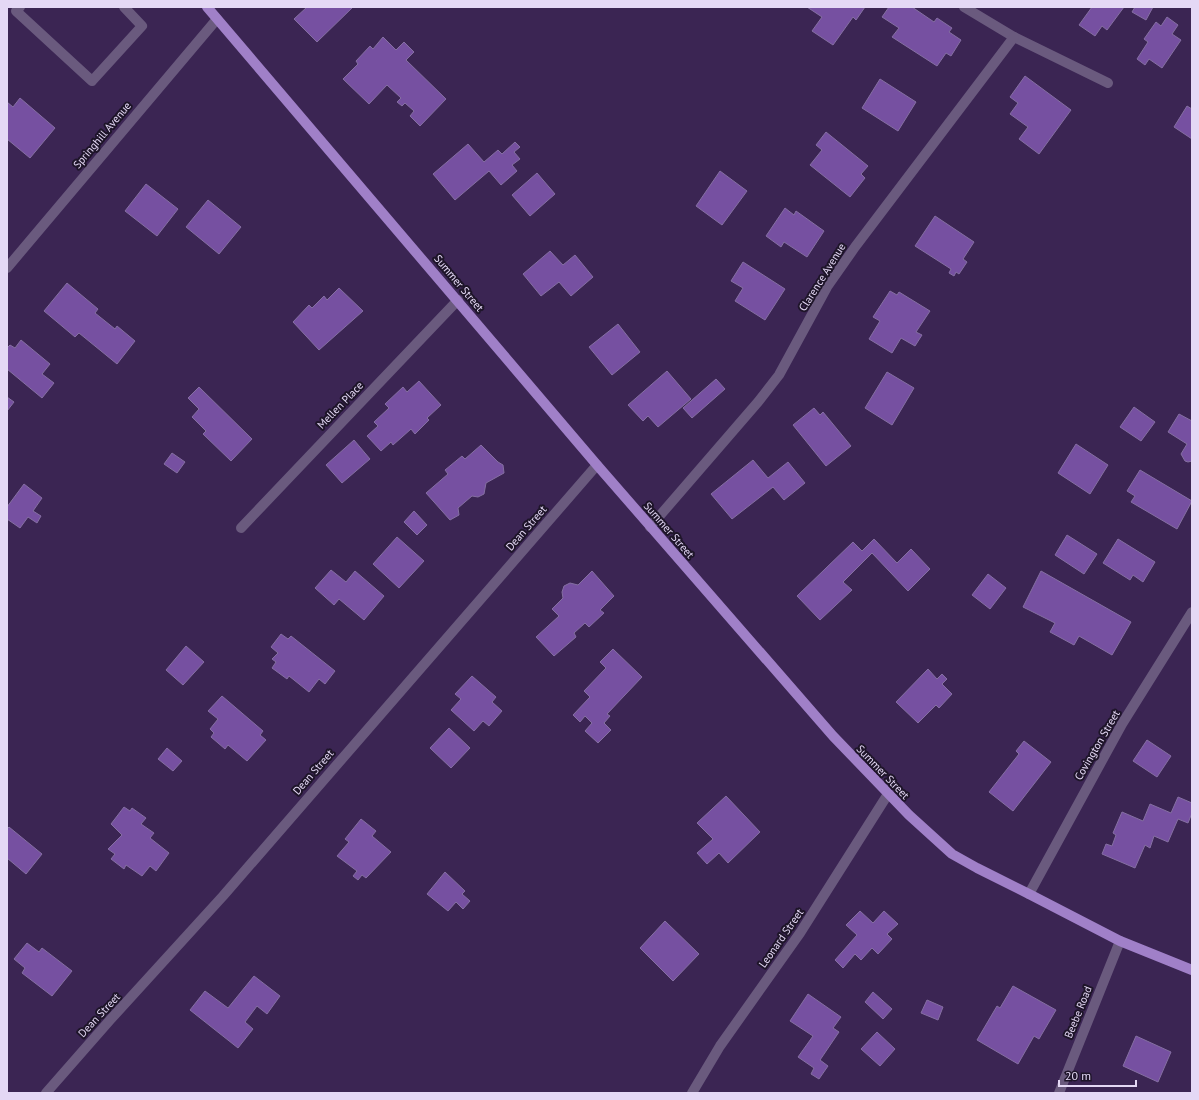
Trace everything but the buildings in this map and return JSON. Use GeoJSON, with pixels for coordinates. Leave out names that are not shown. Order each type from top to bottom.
{"type":"FeatureCollection","features":[{"type":"Feature","properties":{"kind":"main road","name":"Summer Street"},"geometry":{"type":"LineString","coordinates":[[206,7],[458,300],[650,527],[833,736],[888,794],[952,854],[1120,941],[1192,970]]}},
{"type":"Feature","properties":{"kind":"street"},"geometry":{"type":"LineString","coordinates":[[20,7],[16,10],[92,81],[142,26],[124,7]]}},
{"type":"Feature","properties":{"kind":"street"},"geometry":{"type":"LineString","coordinates":[[964,7],[1014,37],[1108,83]]}},
{"type":"Feature","properties":{"kind":"street","name":"Springhill Avenue"},"geometry":{"type":"LineString","coordinates":[[7,268],[217,19]]}},
{"type":"Feature","properties":{"kind":"street","name":"Clarence Avenue"},"geometry":{"type":"LineString","coordinates":[[650,527],[758,402],[779,375],[828,287],[855,247],[1014,37]]}},
{"type":"Feature","properties":{"kind":"street","name":"Mellen Place"},"geometry":{"type":"LineString","coordinates":[[241,528],[458,300]]}},
{"type":"Feature","properties":{"kind":"street","name":"Dean Street"},"geometry":{"type":"LineString","coordinates":[[46,1093],[203,918],[597,465]]}},
{"type":"Feature","properties":{"kind":"street","name":"Covington Street"},"geometry":{"type":"LineString","coordinates":[[1029,894],[1122,724],[1192,612]]}},
{"type":"Feature","properties":{"kind":"street","name":"Leonard Street"},"geometry":{"type":"LineString","coordinates":[[692,1093],[724,1040],[800,933],[888,794]]}},
{"type":"Feature","properties":{"kind":"street","name":"Beebe Road"},"geometry":{"type":"LineString","coordinates":[[1060,1093],[1120,941]]}}]}
